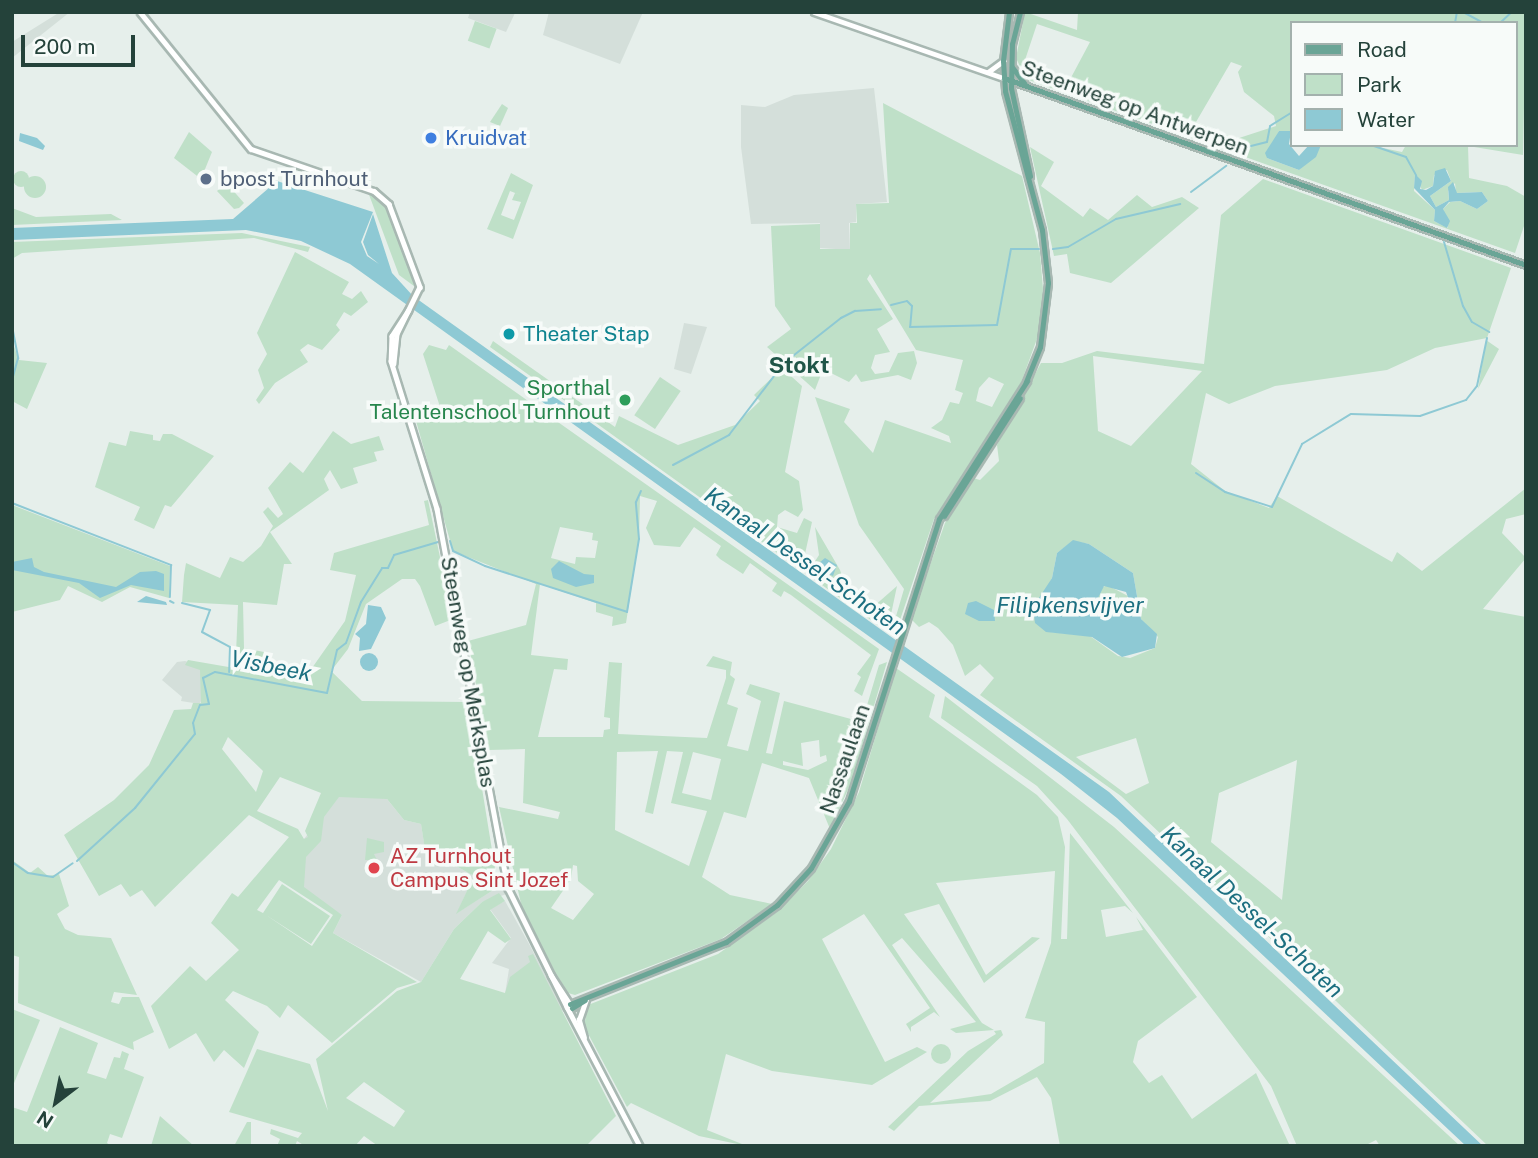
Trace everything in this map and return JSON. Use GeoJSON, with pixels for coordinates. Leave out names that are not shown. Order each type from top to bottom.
{"type":"FeatureCollection","features":[{"type":"Feature","properties":{"kind":"main road"},"geometry":{"type":"LineString","coordinates":[[1009,12],[1009,32],[1014,34],[1020,12]]}},
{"type":"Feature","properties":{"kind":"main road","name":"Nassaulaan"},"geometry":{"type":"LineString","coordinates":[[1009,12],[1003,61],[1004,78],[1014,133],[1031,186]]}},
{"type":"Feature","properties":{"kind":"main road","name":"Nassaulaan"},"geometry":{"type":"LineString","coordinates":[[569,1006],[577,1000],[726,942],[758,921],[794,887],[824,849],[849,801],[935,531],[1027,381],[1040,347],[1048,283],[1014,102],[1010,64],[1014,34]]}},
{"type":"Feature","properties":{"kind":"main road"},"geometry":{"type":"LineString","coordinates":[[1010,64],[1027,87],[1017,92],[1014,102]]}},
{"type":"Feature","properties":{"kind":"main road","name":"Steenweg op Antwerpen"},"geometry":{"type":"LineString","coordinates":[[1004,78],[1526,264]]}},
{"type":"Feature","properties":{"kind":"main road","name":"Nassaulaan"},"geometry":{"type":"LineString","coordinates":[[569,1006],[594,995]]}},
{"type":"Feature","properties":{"kind":"street","name":"Steenweg op Merksplas"},"geometry":{"type":"LineString","coordinates":[[140,12],[248,145],[384,199],[420,292],[391,339],[394,368],[439,518],[508,888],[548,972],[569,1006]]}},
{"type":"Feature","properties":{"kind":"street","name":"Steenweg op Antwerpen"},"geometry":{"type":"LineString","coordinates":[[814,12],[1004,78]]}},
{"type":"Feature","properties":{"kind":"street"},"geometry":{"type":"LineString","coordinates":[[987,72],[1003,61]]}},
{"type":"Feature","properties":{"kind":"street","name":"Steenweg op Merksplas"},"geometry":{"type":"LineString","coordinates":[[548,972],[566,997],[569,1006]]}},
{"type":"Feature","properties":{"kind":"street"},"geometry":{"type":"LineString","coordinates":[[566,997],[577,1000]]}},
{"type":"Feature","properties":{"kind":"street"},"geometry":{"type":"LineString","coordinates":[[584,1039],[579,1020],[586,1000]]}},
{"type":"Feature","properties":{"kind":"street"},"geometry":{"type":"LineString","coordinates":[[569,1006],[640,1146]]}},
{"type":"Feature","properties":{"kind":"shaded area"},"geometry":{"type":"Polygon","coordinates":[[[60,12],[70,12],[12,58],[12,42],[60,12]]]}},
{"type":"Feature","properties":{"kind":"shaded area"},"geometry":{"type":"Polygon","coordinates":[[[470,12],[515,13],[506,32],[468,18],[470,12]]]}},
{"type":"Feature","properties":{"kind":"shaded area"},"geometry":{"type":"Polygon","coordinates":[[[549,12],[643,12],[620,64],[543,35],[549,12]]]}},
{"type":"Feature","properties":{"kind":"shaded area"},"geometry":{"type":"Polygon","coordinates":[[[874,88],[887,202],[856,204],[856,222],[849,223],[850,250],[820,248],[820,223],[751,224],[741,147],[741,105],[765,107],[794,95],[874,88]]]}},
{"type":"Feature","properties":{"kind":"shaded area"},"geometry":{"type":"Polygon","coordinates":[[[684,323],[707,327],[691,374],[674,369],[684,323]]]}},
{"type":"Feature","properties":{"kind":"shaded area"},"geometry":{"type":"Polygon","coordinates":[[[185,661],[213,669],[202,678],[205,689],[200,704],[181,701],[182,697],[162,680],[177,662],[185,661]]]}},
{"type":"Feature","properties":{"kind":"shaded area","name":"AZ Turnhout Campus Sint Jozef"},"geometry":{"type":"Polygon","coordinates":[[[360,766],[404,820],[421,824],[426,855],[438,856],[474,876],[457,913],[503,885],[507,894],[482,902],[454,929],[421,982],[333,933],[342,915],[291,887],[304,839],[360,766]]]}},
{"type":"Feature","properties":{"kind":"shaded area"},"geometry":{"type":"Polygon","coordinates":[[[505,901],[564,1011],[505,994],[509,969],[492,963],[511,938],[490,909],[505,901]]]}},
{"type":"Feature","properties":{"kind":"green space"},"geometry":{"type":"Polygon","coordinates":[[[1025,12],[1077,30],[1078,12],[1526,12],[1523,155],[1474,147],[1517,147],[1517,21],[1290,21],[1290,131],[1279,131],[1267,158],[1299,170],[1319,147],[1378,147],[1402,152],[1405,147],[1468,147],[1469,178],[1507,186],[1526,197],[1526,220],[1515,253],[1026,79],[1016,58],[1025,12]],[[1037,24],[1022,69],[1066,87],[1090,42],[1037,24]],[[1231,62],[1196,122],[1236,139],[1276,126],[1274,116],[1244,92],[1238,72],[1242,66],[1231,62]],[[1447,170],[1434,175],[1433,186],[1422,190],[1415,174],[1414,191],[1435,210],[1434,221],[1448,228],[1443,209],[1450,202],[1460,201],[1477,209],[1488,201],[1482,192],[1456,193],[1455,183],[1448,191],[1449,200],[1436,207],[1430,196],[1451,181],[1447,170]]]}},
{"type":"Feature","properties":{"kind":"green space"},"geometry":{"type":"Polygon","coordinates":[[[475,21],[497,29],[489,49],[468,41],[475,21]]]}},
{"type":"Feature","properties":{"kind":"green space"},"geometry":{"type":"Polygon","coordinates":[[[883,103],[1022,176],[1040,253],[1043,289],[1038,336],[1017,394],[934,519],[899,623],[894,623],[904,589],[859,525],[815,397],[850,409],[844,422],[873,453],[885,420],[951,443],[949,436],[931,428],[942,420],[950,402],[959,404],[963,393],[955,390],[963,360],[916,350],[870,274],[867,279],[893,319],[877,329],[890,352],[875,355],[871,368],[875,374],[889,372],[898,353],[914,351],[917,363],[911,380],[898,375],[861,382],[856,374],[849,382],[823,369],[815,390],[767,347],[791,329],[775,306],[771,226],[820,224],[820,249],[850,249],[850,223],[857,223],[856,204],[889,203],[883,103]],[[989,377],[979,388],[976,401],[992,407],[1004,384],[989,377]]]}},
{"type":"Feature","properties":{"kind":"green space"},"geometry":{"type":"Polygon","coordinates":[[[502,104],[508,108],[500,126],[490,122],[502,104]]]}},
{"type":"Feature","properties":{"kind":"green space"},"geometry":{"type":"Polygon","coordinates":[[[189,132],[212,152],[201,179],[174,158],[189,132]]]}},
{"type":"Feature","properties":{"kind":"green space"},"geometry":{"type":"Polygon","coordinates":[[[1030,147],[1054,162],[1041,186],[1083,217],[1090,208],[1108,220],[1137,195],[1152,207],[1182,197],[1199,208],[1111,283],[1070,273],[1067,254],[1054,256],[1030,147]]]}},
{"type":"Feature","properties":{"kind":"green space"},"geometry":{"type":"Polygon","coordinates":[[[18,171],[24,171],[29,179],[27,185],[18,187],[13,182],[13,176],[18,171]]]}},
{"type":"Feature","properties":{"kind":"green space"},"geometry":{"type":"Polygon","coordinates":[[[511,173],[533,185],[513,239],[487,229],[511,173]],[[510,191],[501,215],[514,220],[521,202],[512,200],[515,193],[523,196],[510,191]]]}},
{"type":"Feature","properties":{"kind":"green space"},"geometry":{"type":"Polygon","coordinates":[[[35,176],[43,179],[46,187],[43,195],[35,198],[27,195],[24,187],[27,179],[35,176]]]}},
{"type":"Feature","properties":{"kind":"green space"},"geometry":{"type":"Polygon","coordinates":[[[233,176],[230,187],[244,203],[234,209],[217,191],[233,176]]]}},
{"type":"Feature","properties":{"kind":"green space"},"geometry":{"type":"Polygon","coordinates":[[[1263,179],[1511,268],[1487,338],[1435,348],[1387,370],[1275,386],[1229,404],[1206,393],[1191,464],[1225,491],[1269,508],[1277,496],[1392,562],[1397,552],[1422,571],[1526,488],[1526,514],[1506,519],[1502,533],[1526,558],[1483,609],[1526,617],[1526,1146],[1488,1146],[1121,796],[980,695],[994,678],[980,664],[965,676],[953,645],[938,628],[929,622],[919,627],[911,619],[945,523],[973,478],[980,480],[999,461],[997,445],[1041,363],[1062,363],[1097,351],[1204,364],[1221,215],[1263,179]],[[1093,356],[1098,431],[1131,446],[1202,371],[1093,356]],[[1073,541],[1057,553],[1052,578],[1033,616],[1050,632],[1090,636],[1118,656],[1130,658],[1155,648],[1158,637],[1141,619],[1133,573],[1089,544],[1073,541]],[[1136,738],[1076,757],[1126,794],[1149,783],[1136,738]],[[1297,760],[1219,793],[1211,842],[1282,900],[1297,760]]]}},
{"type":"Feature","properties":{"kind":"green space"},"geometry":{"type":"Polygon","coordinates":[[[368,192],[388,209],[418,289],[399,275],[368,192]]]}},
{"type":"Feature","properties":{"kind":"green space"},"geometry":{"type":"Polygon","coordinates":[[[12,208],[36,217],[111,214],[122,220],[12,225],[12,208]]]}},
{"type":"Feature","properties":{"kind":"green space"},"geometry":{"type":"Polygon","coordinates":[[[242,233],[310,247],[308,252],[254,238],[22,253],[12,259],[12,242],[242,233]]]}},
{"type":"Feature","properties":{"kind":"green space"},"geometry":{"type":"Polygon","coordinates":[[[295,252],[349,282],[342,294],[352,299],[361,291],[368,302],[351,316],[344,312],[336,325],[340,330],[322,350],[308,344],[300,350],[308,362],[275,383],[259,404],[256,400],[264,388],[258,370],[267,354],[257,333],[295,252]]]}},
{"type":"Feature","properties":{"kind":"green space"},"geometry":{"type":"Polygon","coordinates":[[[1486,340],[1499,349],[1478,389],[1479,384],[1486,340]]]}},
{"type":"Feature","properties":{"kind":"green space"},"geometry":{"type":"Polygon","coordinates":[[[12,341],[19,360],[47,363],[27,409],[12,401],[12,341]]]}},
{"type":"Feature","properties":{"kind":"green space"},"geometry":{"type":"Polygon","coordinates":[[[493,341],[615,427],[619,416],[678,445],[735,425],[760,401],[754,395],[782,368],[802,386],[785,472],[799,481],[803,510],[798,517],[785,510],[778,515],[777,527],[797,533],[804,518],[812,522],[803,563],[812,566],[819,555],[815,527],[842,576],[833,588],[852,603],[873,607],[897,586],[889,624],[882,628],[490,347],[493,341]]]}},
{"type":"Feature","properties":{"kind":"green space"},"geometry":{"type":"Polygon","coordinates":[[[429,345],[446,350],[449,345],[879,649],[862,696],[854,691],[861,677],[857,674],[871,655],[791,595],[784,591],[781,597],[772,591],[777,583],[750,563],[743,574],[720,559],[716,555],[721,546],[694,527],[680,547],[654,545],[646,528],[657,501],[640,496],[639,539],[626,623],[612,626],[613,617],[596,612],[596,603],[540,584],[531,655],[568,659],[567,670],[554,669],[538,737],[603,737],[604,730],[610,729],[610,718],[604,717],[609,662],[622,663],[618,734],[707,738],[726,678],[726,670],[706,666],[713,656],[732,662],[730,675],[735,679],[727,704],[738,708],[727,746],[748,751],[761,701],[746,694],[750,684],[780,693],[766,753],[772,754],[784,701],[851,719],[860,706],[863,709],[854,749],[879,665],[887,662],[851,783],[830,829],[809,778],[762,763],[746,818],[724,812],[702,877],[730,895],[772,904],[721,939],[575,995],[568,993],[555,972],[522,908],[499,807],[558,819],[560,812],[523,803],[525,749],[488,750],[468,641],[526,625],[536,584],[453,551],[416,421],[442,413],[423,354],[429,345]],[[560,527],[551,558],[575,564],[576,557],[595,558],[598,541],[592,540],[593,533],[560,527]],[[819,740],[801,743],[803,766],[783,761],[783,765],[808,770],[827,761],[826,755],[820,757],[819,740]],[[658,751],[617,752],[615,830],[689,866],[707,811],[671,803],[683,752],[667,751],[653,814],[645,812],[658,751]],[[693,752],[682,793],[711,800],[721,759],[693,752]],[[573,865],[571,879],[551,908],[573,920],[594,894],[578,881],[577,866],[573,865]]]}},
{"type":"Feature","properties":{"kind":"green space"},"geometry":{"type":"Polygon","coordinates":[[[660,377],[681,391],[655,429],[634,415],[660,377]]]}},
{"type":"Feature","properties":{"kind":"green space"},"geometry":{"type":"Polygon","coordinates":[[[130,431],[153,435],[153,440],[160,441],[163,434],[172,434],[214,456],[171,507],[165,505],[154,529],[134,520],[140,507],[95,487],[109,442],[126,446],[130,431]]]}},
{"type":"Feature","properties":{"kind":"green space"},"geometry":{"type":"Polygon","coordinates":[[[333,431],[351,444],[379,436],[384,450],[374,452],[377,461],[353,468],[358,483],[341,489],[330,470],[324,479],[329,490],[270,532],[292,564],[284,564],[277,605],[243,602],[244,648],[264,652],[266,661],[312,668],[345,621],[356,575],[330,570],[334,553],[429,525],[424,501],[428,500],[453,619],[435,626],[420,586],[415,579],[402,579],[366,604],[348,649],[331,671],[362,701],[468,702],[498,887],[456,914],[474,876],[438,856],[426,856],[421,824],[404,820],[387,799],[339,797],[324,817],[321,841],[306,857],[304,887],[342,915],[333,933],[417,982],[397,988],[332,1043],[288,1005],[280,1018],[267,1006],[233,991],[225,1000],[259,1032],[244,1068],[224,1050],[214,1062],[196,1033],[169,1049],[151,1006],[190,966],[206,981],[239,950],[211,923],[232,893],[238,897],[289,837],[249,815],[155,907],[142,890],[130,897],[121,884],[99,896],[64,835],[114,800],[149,765],[174,710],[191,709],[193,703],[201,703],[200,670],[185,665],[188,660],[292,678],[294,670],[256,664],[256,657],[236,654],[238,605],[182,602],[186,563],[220,578],[230,557],[243,562],[261,546],[273,526],[263,512],[268,507],[278,518],[283,514],[268,488],[290,462],[303,473],[333,431]],[[228,737],[222,749],[256,792],[263,771],[228,737]],[[280,777],[257,811],[298,829],[304,839],[308,837],[305,831],[321,793],[280,777]],[[279,880],[257,910],[263,913],[282,884],[330,916],[311,944],[266,915],[312,946],[333,915],[279,880]]]}},
{"type":"Feature","properties":{"kind":"green space"},"geometry":{"type":"Polygon","coordinates":[[[12,505],[170,566],[169,598],[130,587],[102,602],[68,586],[60,600],[12,612],[12,505]]]}},
{"type":"Feature","properties":{"kind":"green space"},"geometry":{"type":"Polygon","coordinates":[[[1107,585],[1128,596],[1122,612],[1109,609],[1098,598],[1099,589],[1107,585]]]}},
{"type":"Feature","properties":{"kind":"green space"},"geometry":{"type":"Polygon","coordinates":[[[896,668],[935,695],[929,717],[1037,795],[1058,817],[1065,847],[1061,939],[1067,939],[1070,833],[1133,913],[1125,906],[1101,910],[1106,937],[1143,930],[1136,917],[1197,997],[1138,1041],[1133,1062],[1149,1083],[1162,1075],[1192,1119],[1256,1073],[1290,1146],[1060,1146],[1051,1098],[1037,1077],[990,1101],[919,1106],[894,1131],[888,1127],[968,1051],[996,1034],[994,1031],[1001,1030],[1003,1035],[930,1103],[991,1094],[1044,1063],[1045,1022],[1025,1018],[1051,943],[1055,871],[936,883],[986,975],[1032,937],[1040,938],[984,983],[939,904],[904,914],[982,1023],[994,1030],[956,1033],[950,1029],[976,1022],[902,938],[892,945],[940,1017],[934,1012],[911,1027],[911,1032],[906,1024],[930,1008],[864,914],[822,939],[885,1062],[917,1047],[927,1052],[872,1085],[772,1071],[726,1054],[707,1130],[747,1146],[699,1136],[631,1103],[627,1107],[584,1026],[588,1005],[718,954],[777,912],[808,881],[831,849],[859,792],[896,668]]]}},
{"type":"Feature","properties":{"kind":"green space"},"geometry":{"type":"Polygon","coordinates":[[[945,696],[1114,827],[1460,1146],[1380,1146],[1376,1140],[1364,1146],[1297,1146],[1271,1086],[1067,819],[1037,786],[941,718],[945,696]]]}},
{"type":"Feature","properties":{"kind":"green space"},"geometry":{"type":"Polygon","coordinates":[[[367,838],[384,842],[384,852],[374,854],[377,860],[365,860],[367,838]]]}},
{"type":"Feature","properties":{"kind":"green space"},"geometry":{"type":"Polygon","coordinates":[[[12,860],[30,873],[38,867],[48,876],[59,874],[69,906],[57,914],[65,929],[78,935],[111,938],[137,995],[114,992],[111,1002],[119,1004],[122,997],[139,997],[154,1032],[133,1042],[134,1050],[18,1003],[19,957],[12,955],[12,860]]]}},
{"type":"Feature","properties":{"kind":"green space"},"geometry":{"type":"Polygon","coordinates":[[[499,893],[505,901],[490,910],[511,939],[505,943],[488,931],[460,979],[505,993],[510,977],[530,962],[528,956],[533,954],[616,1116],[586,1146],[378,1146],[364,1136],[355,1146],[305,1146],[297,1141],[295,1146],[277,1146],[280,1139],[270,1134],[271,1129],[298,1138],[302,1133],[229,1112],[257,1049],[310,1064],[328,1111],[316,1059],[397,991],[421,982],[454,929],[482,902],[499,893]],[[364,1082],[346,1098],[394,1127],[405,1111],[364,1082]]]}},
{"type":"Feature","properties":{"kind":"green space"},"geometry":{"type":"Polygon","coordinates":[[[12,1009],[40,1020],[12,1088],[12,1009]]]}},
{"type":"Feature","properties":{"kind":"green space"},"geometry":{"type":"Polygon","coordinates":[[[60,1027],[98,1043],[87,1073],[106,1079],[114,1057],[120,1058],[122,1051],[129,1054],[124,1069],[144,1077],[122,1138],[110,1134],[107,1143],[111,1146],[12,1146],[12,1107],[27,1112],[60,1027]]]}},
{"type":"Feature","properties":{"kind":"green space"},"geometry":{"type":"Polygon","coordinates":[[[937,1044],[945,1044],[951,1054],[945,1064],[937,1064],[931,1058],[931,1050],[937,1044]]]}},
{"type":"Feature","properties":{"kind":"green space"},"geometry":{"type":"Polygon","coordinates":[[[160,1116],[194,1146],[151,1146],[160,1116]]]}},
{"type":"Feature","properties":{"kind":"green space"},"geometry":{"type":"Polygon","coordinates":[[[247,1122],[251,1122],[251,1146],[234,1146],[247,1122]]]}},
{"type":"Feature","properties":{"kind":"water"},"geometry":{"type":"Polygon","coordinates":[[[1279,131],[1290,131],[1290,147],[1299,156],[1307,147],[1320,147],[1316,157],[1299,170],[1267,158],[1265,153],[1279,131]]]}},
{"type":"Feature","properties":{"kind":"water"},"geometry":{"type":"Polygon","coordinates":[[[20,133],[37,138],[45,146],[43,150],[19,141],[20,133]]]}},
{"type":"Feature","properties":{"kind":"water"},"geometry":{"type":"Polygon","coordinates":[[[1445,168],[1451,181],[1430,196],[1436,207],[1449,200],[1448,187],[1453,182],[1457,193],[1482,192],[1488,201],[1477,209],[1460,201],[1449,202],[1443,209],[1450,221],[1447,228],[1434,221],[1435,210],[1414,188],[1415,174],[1422,181],[1420,189],[1426,190],[1433,186],[1435,171],[1445,168]]]}},
{"type":"Feature","properties":{"kind":"water"},"geometry":{"type":"Polygon","coordinates":[[[277,181],[373,212],[361,242],[367,256],[379,264],[368,255],[363,242],[373,214],[392,273],[413,296],[1109,792],[1483,1146],[1466,1146],[1117,818],[1061,774],[350,264],[301,241],[246,230],[12,240],[12,228],[233,219],[277,181]]]}},
{"type":"Feature","properties":{"kind":"water","name":"Filipkensvijver"},"geometry":{"type":"Polygon","coordinates":[[[1073,540],[1089,544],[1133,573],[1141,619],[1157,634],[1155,648],[1122,657],[1092,637],[1046,632],[1035,623],[1033,607],[1052,578],[1057,553],[1073,540]],[[1104,586],[1098,598],[1111,611],[1121,612],[1129,600],[1126,592],[1104,586]]]}},
{"type":"Feature","properties":{"kind":"water"},"geometry":{"type":"Polygon","coordinates":[[[32,558],[34,567],[44,572],[116,587],[140,572],[156,571],[164,574],[164,591],[131,585],[100,598],[79,583],[12,570],[12,562],[32,558]]]}},
{"type":"Feature","properties":{"kind":"water"},"geometry":{"type":"Polygon","coordinates":[[[825,558],[837,565],[833,576],[814,567],[825,558]]]}},
{"type":"Feature","properties":{"kind":"water"},"geometry":{"type":"Polygon","coordinates":[[[559,561],[584,574],[594,575],[594,583],[576,587],[553,578],[551,569],[559,561]]]}},
{"type":"Feature","properties":{"kind":"water"},"geometry":{"type":"Polygon","coordinates":[[[146,596],[166,602],[167,605],[137,602],[146,596]]]}},
{"type":"Feature","properties":{"kind":"water"},"geometry":{"type":"Polygon","coordinates":[[[976,601],[994,610],[995,621],[979,621],[965,614],[968,603],[976,601]]]}},
{"type":"Feature","properties":{"kind":"water"},"geometry":{"type":"Polygon","coordinates":[[[368,605],[381,607],[386,618],[371,649],[359,651],[360,638],[355,634],[366,624],[368,605]]]}},
{"type":"Feature","properties":{"kind":"water"},"geometry":{"type":"Polygon","coordinates":[[[369,653],[375,656],[378,662],[375,668],[369,671],[363,668],[360,662],[363,656],[369,653]]]}},
{"type":"Feature","properties":{"kind":"waterway","name":"Visbeek"},"geometry":{"type":"LineString","coordinates":[[1455,21],[1457,12]]}},
{"type":"Feature","properties":{"kind":"waterway","name":"Visbeek"},"geometry":{"type":"LineString","coordinates":[[1463,12],[1480,21]]}},
{"type":"Feature","properties":{"kind":"waterway","name":"Visbeek"},"geometry":{"type":"LineString","coordinates":[[1502,21],[1512,12]]}},
{"type":"Feature","properties":{"kind":"waterway","name":"Visbeek"},"geometry":{"type":"LineString","coordinates":[[1231,151],[1267,142],[1270,126],[1290,114]]}},
{"type":"Feature","properties":{"kind":"waterway"},"geometry":{"type":"LineString","coordinates":[[1377,147],[1406,157],[1416,175]]}},
{"type":"Feature","properties":{"kind":"waterway","name":"Visbeek"},"geometry":{"type":"LineString","coordinates":[[1191,192],[1226,166]]}},
{"type":"Feature","properties":{"kind":"waterway","name":"Visbeek"},"geometry":{"type":"LineString","coordinates":[[1053,249],[1068,247],[1116,219],[1180,204]]}},
{"type":"Feature","properties":{"kind":"waterway"},"geometry":{"type":"LineString","coordinates":[[1444,242],[1463,306],[1472,322],[1489,332]]}},
{"type":"Feature","properties":{"kind":"waterway","name":"Visbeek"},"geometry":{"type":"LineString","coordinates":[[891,305],[907,301],[912,306],[910,327],[997,325],[1011,249],[1039,249]]}},
{"type":"Feature","properties":{"kind":"waterway","name":"Visbeek"},"geometry":{"type":"LineString","coordinates":[[784,363],[841,318],[855,311],[881,309]]}},
{"type":"Feature","properties":{"kind":"waterway"},"geometry":{"type":"LineString","coordinates":[[12,326],[18,358],[12,381]]}},
{"type":"Feature","properties":{"kind":"waterway"},"geometry":{"type":"LineString","coordinates":[[1196,473],[1225,492],[1272,507],[1302,444],[1351,414],[1420,416],[1466,400],[1477,386],[1487,338]]}},
{"type":"Feature","properties":{"kind":"waterway","name":"Visbeek"},"geometry":{"type":"LineString","coordinates":[[673,465],[729,435],[781,367]]}},
{"type":"Feature","properties":{"kind":"waterway","name":"Visbeek"},"geometry":{"type":"LineString","coordinates":[[450,541],[453,551],[485,566],[627,612],[639,539],[636,502],[641,491]]}},
{"type":"Feature","properties":{"kind":"waterway"},"geometry":{"type":"LineString","coordinates":[[12,503],[171,565],[170,597]]}},
{"type":"Feature","properties":{"kind":"waterway","name":"Visbeek"},"geometry":{"type":"LineString","coordinates":[[77,861],[135,808],[195,734],[193,723],[200,705],[209,704],[203,678],[215,672],[327,693],[337,650],[346,643],[361,602],[382,568],[388,568],[394,555],[438,542]]}},
{"type":"Feature","properties":{"kind":"waterway"},"geometry":{"type":"LineString","coordinates":[[170,601],[174,603]]}},
{"type":"Feature","properties":{"kind":"waterway"},"geometry":{"type":"LineString","coordinates":[[182,603],[210,610],[202,632],[230,647],[229,672]]}},
{"type":"Feature","properties":{"kind":"waterway","name":"Visbeek"},"geometry":{"type":"LineString","coordinates":[[12,862],[28,873],[53,877],[73,863]]}},
{"type":"Feature","properties":{"kind":"place","name":"Kruidvat"},"geometry":{"type":"Point","coordinates":[431,138]}},
{"type":"Feature","properties":{"kind":"place","name":"bpost Turnhout"},"geometry":{"type":"Point","coordinates":[206,179]}},
{"type":"Feature","properties":{"kind":"place","name":"Theater Stap"},"geometry":{"type":"Point","coordinates":[509,334]}},
{"type":"Feature","properties":{"kind":"place","name":"Sporthal Talentenschool Turnhout"},"geometry":{"type":"Point","coordinates":[625,400]}},
{"type":"Feature","properties":{"kind":"place","name":"AZ Turnhout Campus Sint Jozef"},"geometry":{"type":"Point","coordinates":[374,868]}},
{"type":"Feature","properties":{"kind":"district","name":"Stokt"},"geometry":{"type":"Point","coordinates":[799,365]}},
{"type":"Feature","properties":{"kind":"water label","name":"Kanaal Dessel-Schoten"},"geometry":{"type":"Point","coordinates":[805,561]}},
{"type":"Feature","properties":{"kind":"water label","name":"Kanaal Dessel-Schoten"},"geometry":{"type":"Point","coordinates":[1252,912]}}]}
